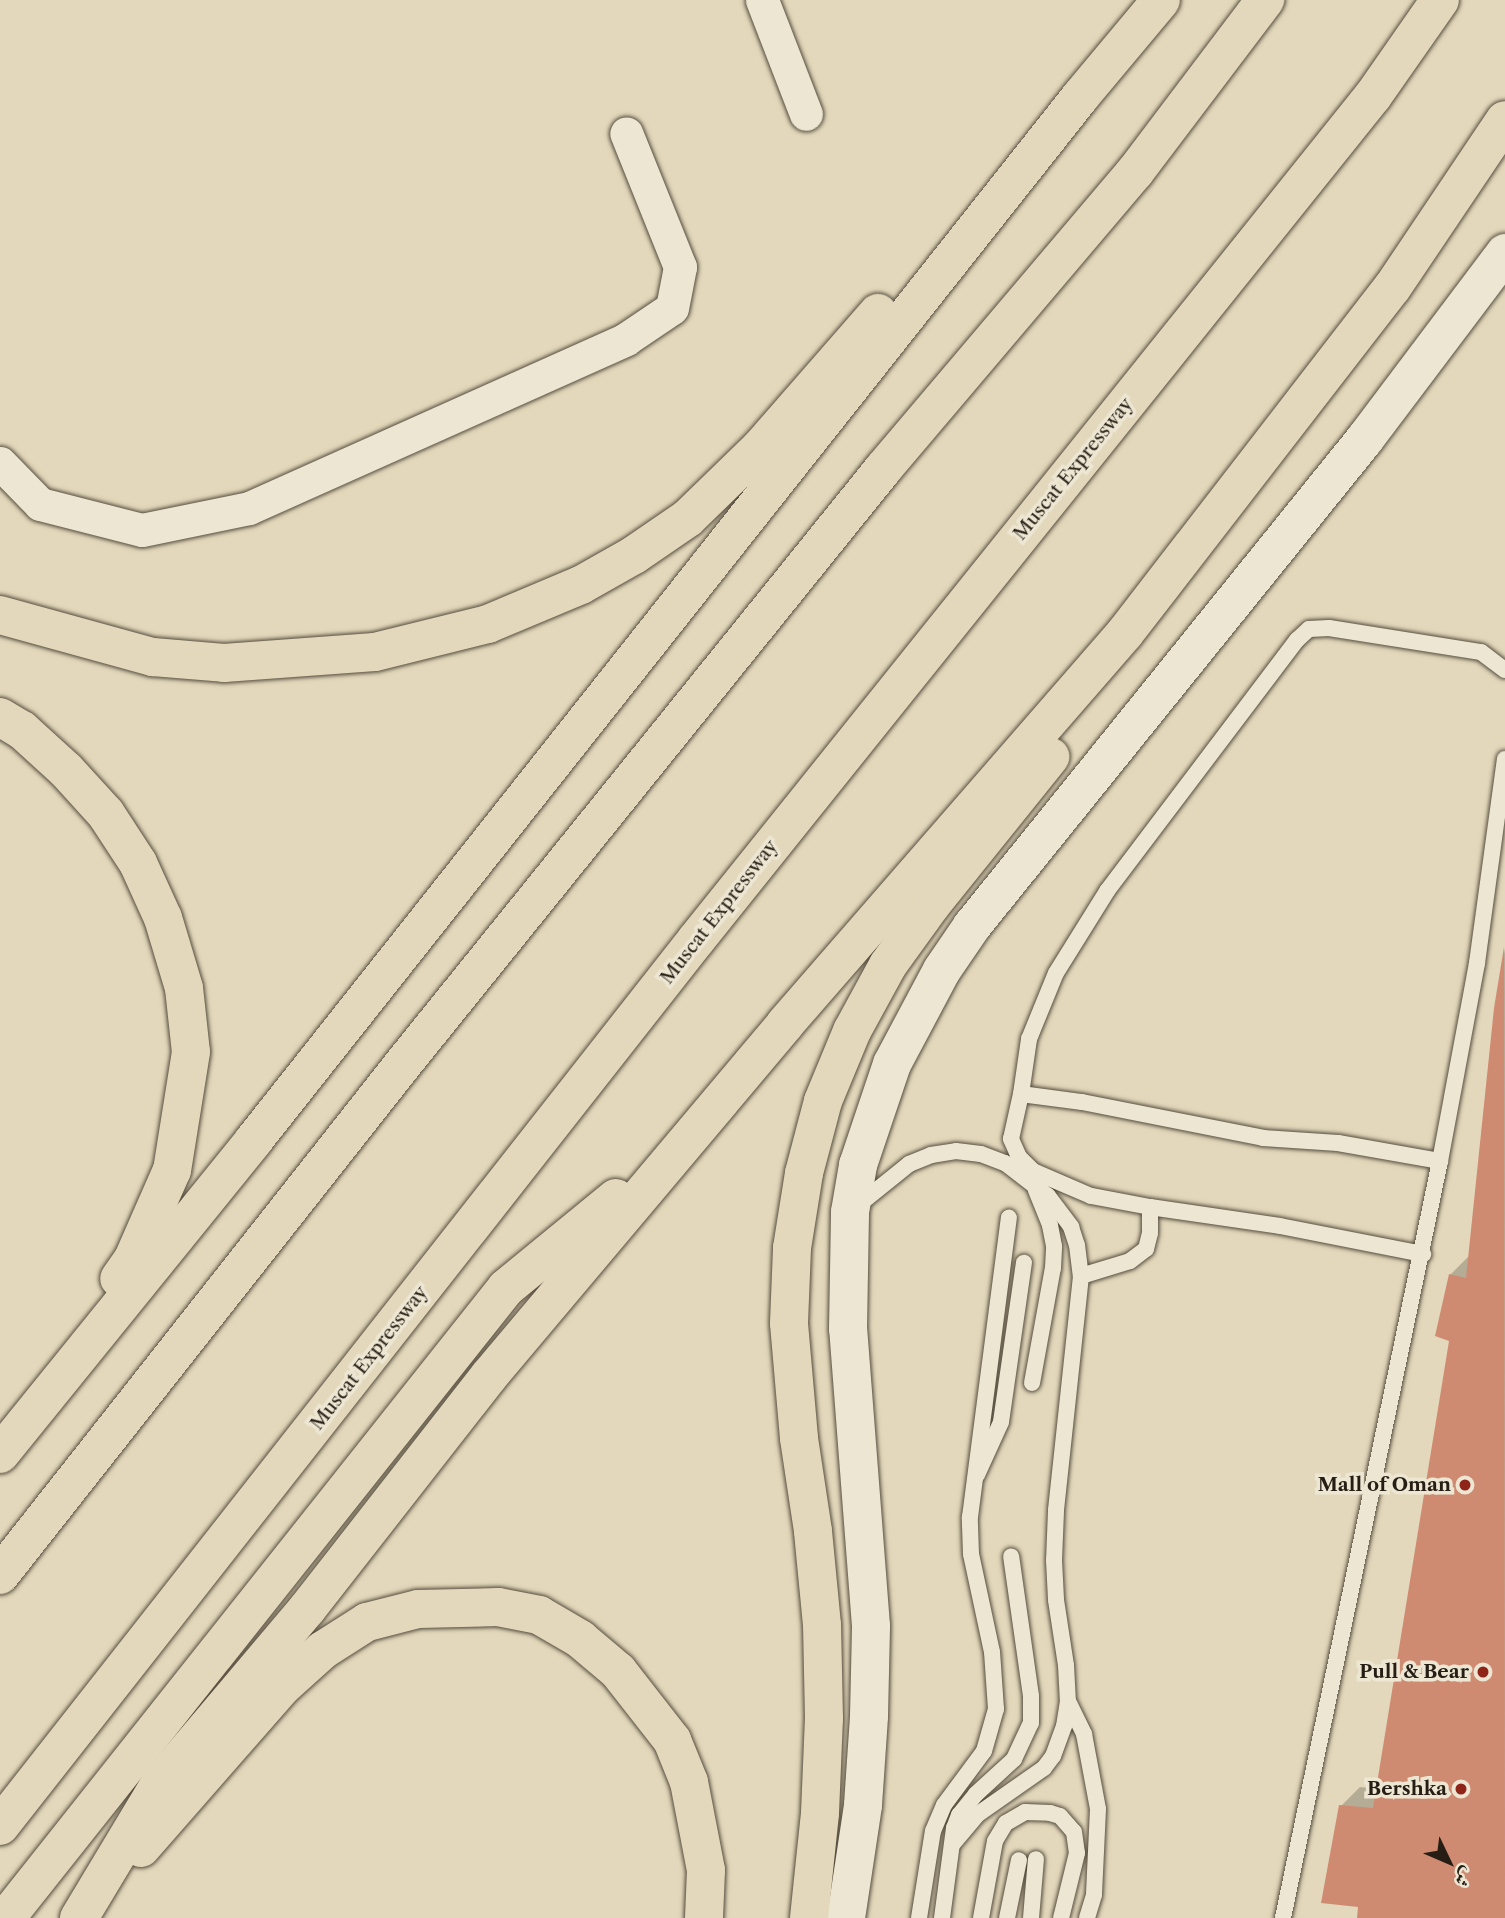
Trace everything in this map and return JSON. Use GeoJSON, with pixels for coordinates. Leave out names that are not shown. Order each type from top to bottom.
{"type":"FeatureCollection","features":[{"type":"Feature","properties":{"kind":"highway"},"geometry":{"type":"LineString","coordinates":[[0,1454],[254,1140],[1080,97],[1161,0]]}},
{"type":"Feature","properties":{"kind":"highway"},"geometry":{"type":"LineString","coordinates":[[0,1575],[415,1048],[883,469],[1135,172],[1265,0]]}},
{"type":"Feature","properties":{"kind":"highway","name":"Muscat Expressway"},"geometry":{"type":"LineString","coordinates":[[0,1826],[696,940],[1373,96],[1440,0]]}},
{"type":"Feature","properties":{"kind":"highway"},"geometry":{"type":"LineString","coordinates":[[0,615],[153,657],[224,663],[374,652],[422,642],[488,624],[581,585],[634,555],[688,518],[752,456],[920,265],[1080,97]]}},
{"type":"Feature","properties":{"kind":"highway"},"geometry":{"type":"LineString","coordinates":[[80,1918],[160,1783],[307,1609],[489,1376],[685,1142],[1125,633],[1392,288],[1505,120]]}},
{"type":"Feature","properties":{"kind":"highway"},"geometry":{"type":"LineString","coordinates":[[809,1918],[820,1813],[824,1719],[822,1625],[813,1531],[799,1438],[789,1322],[792,1248],[804,1173],[823,1101],[852,1031],[888,965],[932,904],[1081,716],[1113,662],[1125,633]]}},
{"type":"Feature","properties":{"kind":"highway"},"geometry":{"type":"LineString","coordinates":[[0,717],[22,730],[65,770],[106,814],[138,863],[163,918],[184,988],[191,1052],[172,1170],[133,1259],[0,1443]]}},
{"type":"Feature","properties":{"kind":"highway"},"geometry":{"type":"LineString","coordinates":[[6,1918],[506,1288],[685,1142]]}},
{"type":"Feature","properties":{"kind":"highway"},"geometry":{"type":"LineString","coordinates":[[80,1918],[282,1687],[323,1650],[368,1622],[418,1609],[468,1606],[539,1615],[580,1639],[618,1671],[672,1740],[689,1782],[706,1870],[704,1918]]}},
{"type":"Feature","properties":{"kind":"street"},"geometry":{"type":"LineString","coordinates":[[762,0],[806,114]]}},
{"type":"Feature","properties":{"kind":"street"},"geometry":{"type":"LineString","coordinates":[[0,463],[40,504],[142,530],[248,508],[626,338],[672,308],[680,267],[626,133]]}},
{"type":"Feature","properties":{"kind":"street"},"geometry":{"type":"LineString","coordinates":[[846,1918],[863,1805],[871,1626],[848,1329],[850,1212],[858,1165],[892,1064],[915,1016],[950,959],[981,916],[1365,439],[1505,253]]}},
{"type":"Feature","properties":{"kind":"lane"},"geometry":{"type":"LineString","coordinates":[[1423,1254],[1280,1226],[1091,1196],[1033,1171],[1020,1157],[1011,1139],[1029,1040],[1040,1007],[1056,973],[1099,903],[1289,651],[1309,629],[1329,628],[1481,652],[1505,670]]}},
{"type":"Feature","properties":{"kind":"lane"},"geometry":{"type":"LineString","coordinates":[[1283,1918],[1423,1254],[1477,964],[1505,759]]}},
{"type":"Feature","properties":{"kind":"lane"},"geometry":{"type":"LineString","coordinates":[[1021,1094],[1082,1102],[1264,1138],[1338,1143],[1440,1161]]}},
{"type":"Feature","properties":{"kind":"lane"},"geometry":{"type":"LineString","coordinates":[[850,1212],[909,1164],[944,1153],[981,1154],[1004,1163],[1048,1196],[1071,1227],[1081,1276],[1056,1511],[1054,1560],[1068,1701],[1060,1741],[1044,1768],[977,1815],[952,1845]]}},
{"type":"Feature","properties":{"kind":"lane"},"geometry":{"type":"LineString","coordinates":[[1031,1383],[1053,1268],[1054,1246],[1043,1203],[1033,1184]]}},
{"type":"Feature","properties":{"kind":"lane"},"geometry":{"type":"LineString","coordinates":[[1081,1276],[1130,1261],[1146,1249],[1150,1233],[1150,1207]]}},
{"type":"Feature","properties":{"kind":"lane"},"geometry":{"type":"LineString","coordinates":[[919,1918],[933,1831],[944,1805],[984,1751],[996,1709],[992,1652],[971,1554],[972,1483],[1009,1218]]}},
{"type":"Feature","properties":{"kind":"lane"},"geometry":{"type":"LineString","coordinates":[[972,1483],[993,1444],[1000,1422],[1024,1263]]}},
{"type":"Feature","properties":{"kind":"lane"},"geometry":{"type":"LineString","coordinates":[[942,1918],[954,1828],[967,1804],[1014,1759],[1031,1723],[1031,1696],[1011,1556]]}},
{"type":"Feature","properties":{"kind":"lane"},"geometry":{"type":"LineString","coordinates":[[1068,1701],[1084,1734],[1098,1809],[1094,1895],[1087,1918]]}},
{"type":"Feature","properties":{"kind":"lane"},"geometry":{"type":"LineString","coordinates":[[981,1918],[995,1841],[1006,1823],[1025,1812],[1060,1816],[1074,1832],[1076,1853],[1061,1918]]}},
{"type":"Feature","properties":{"kind":"lane"},"geometry":{"type":"LineString","coordinates":[[1031,1918],[1036,1858]]}},
{"type":"Feature","properties":{"kind":"lane"},"geometry":{"type":"LineString","coordinates":[[1007,1918],[1019,1860]]}},
{"type":"Feature","properties":{"kind":"building","name":"Mall of Oman"},"geometry":{"type":"Polygon","coordinates":[[[1504,947],[1505,1918],[1357,1918],[1358,1907],[1321,1903],[1339,1805],[1373,1808],[1449,1341],[1435,1336],[1449,1274],[1466,1278],[1494,1008],[1504,947]]]}},
{"type":"Feature","properties":{"kind":"place","name":"Mall of Oman"},"geometry":{"type":"Point","coordinates":[1465,1485]}},
{"type":"Feature","properties":{"kind":"place","name":"Pull & Bear"},"geometry":{"type":"Point","coordinates":[1483,1672]}},
{"type":"Feature","properties":{"kind":"place","name":"Bershka"},"geometry":{"type":"Point","coordinates":[1461,1789]}}]}
